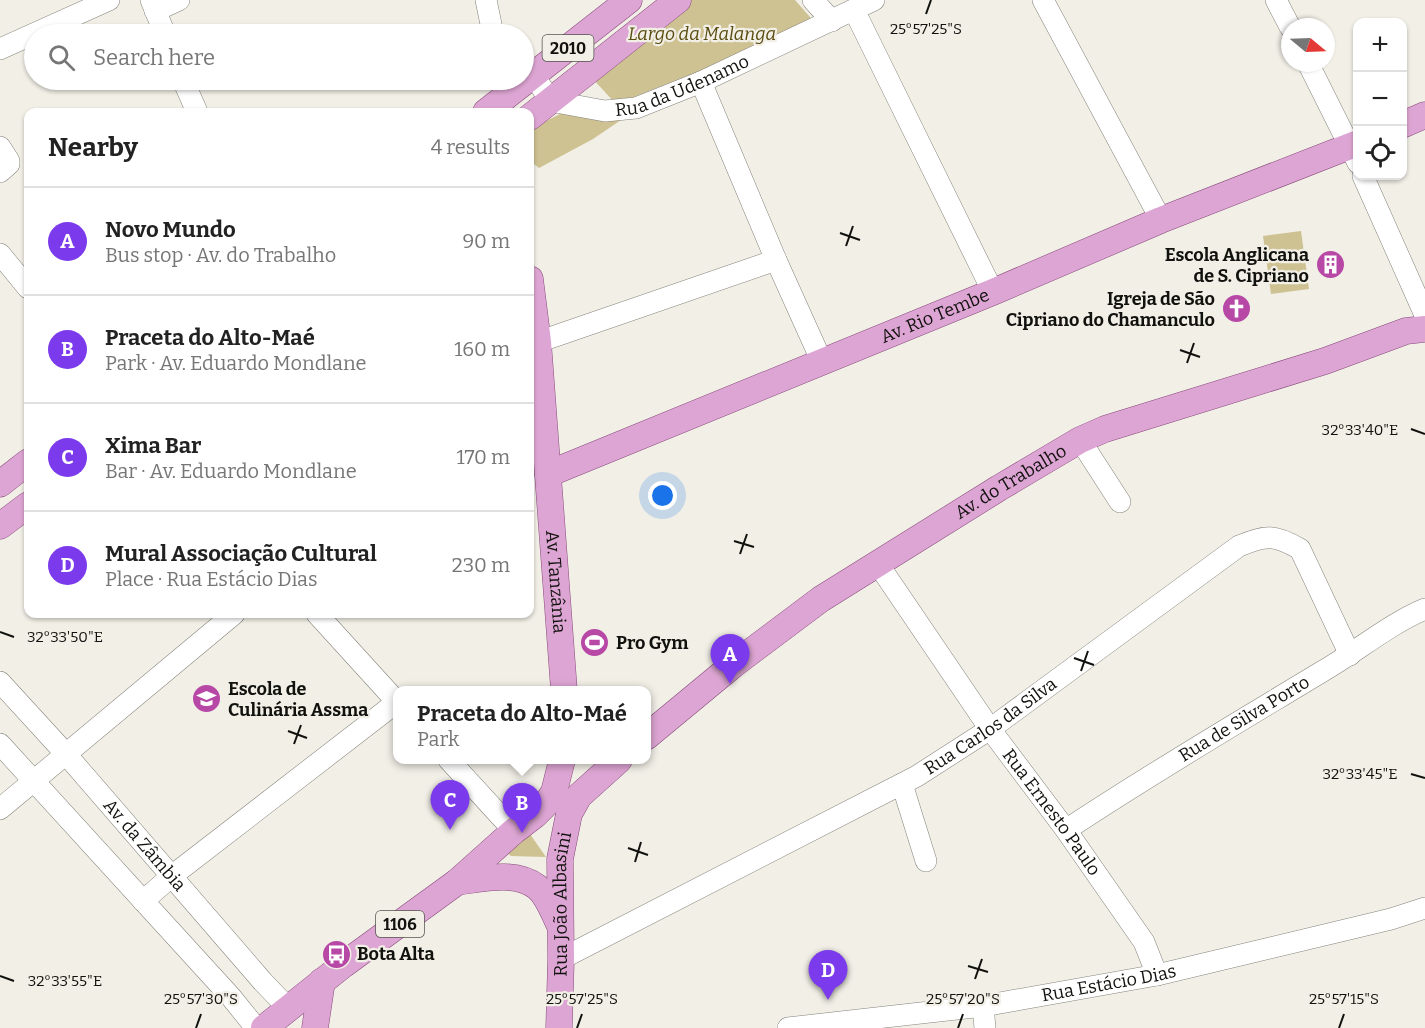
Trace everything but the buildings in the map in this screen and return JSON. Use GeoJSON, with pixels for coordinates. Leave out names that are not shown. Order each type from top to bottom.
{"type":"FeatureCollection","features":[{"type":"Feature","properties":{"kind":"main road","name":"2010"},"geometry":{"type":"LineString","coordinates":[[534,75],[629,0]]}},
{"type":"Feature","properties":{"kind":"main road","name":"2010"},"geometry":{"type":"LineString","coordinates":[[534,114],[678,0]]}},
{"type":"Feature","properties":{"kind":"main road"},"geometry":{"type":"LineString","coordinates":[[491,108],[506,96]]}},
{"type":"Feature","properties":{"kind":"main road"},"geometry":{"type":"LineString","coordinates":[[1407,122],[1425,115]]}},
{"type":"Feature","properties":{"kind":"main road","name":"Av. Rio Tembe"},"geometry":{"type":"LineString","coordinates":[[548,474],[993,292],[1161,220],[1353,152]]}},
{"type":"Feature","properties":{"kind":"main road","name":"Av. do Trabalho"},"geometry":{"type":"LineString","coordinates":[[651,733],[742,658],[821,599],[1080,440],[1105,429],[1325,361],[1419,325]]}},
{"type":"Feature","properties":{"kind":"main road","name":"Av. Tanzânia"},"geometry":{"type":"LineString","coordinates":[[534,343],[548,474],[564,686]]}},
{"type":"Feature","properties":{"kind":"main road"},"geometry":{"type":"LineString","coordinates":[[0,484],[24,465]]}},
{"type":"Feature","properties":{"kind":"main road"},"geometry":{"type":"LineString","coordinates":[[0,526],[24,508]]}},
{"type":"Feature","properties":{"kind":"main road","name":"1106"},"geometry":{"type":"LineString","coordinates":[[264,1028],[322,981],[457,882],[535,815],[554,792],[561,764]]}},
{"type":"Feature","properties":{"kind":"main road","name":"Rua João Albasini"},"geometry":{"type":"LineString","coordinates":[[559,1028],[560,859],[569,814],[579,796],[614,764]]}},
{"type":"Feature","properties":{"kind":"main road"},"geometry":{"type":"LineString","coordinates":[[457,882],[517,878],[536,887],[549,902],[561,927]]}},
{"type":"Feature","properties":{"kind":"main road"},"geometry":{"type":"LineString","coordinates":[[315,1028],[322,981]]}},
{"type":"Feature","properties":{"kind":"street"},"geometry":{"type":"LineString","coordinates":[[56,24],[109,0]]}},
{"type":"Feature","properties":{"kind":"street"},"geometry":{"type":"LineString","coordinates":[[161,24],[153,6],[179,0]]}},
{"type":"Feature","properties":{"kind":"street"},"geometry":{"type":"LineString","coordinates":[[486,0],[491,24]]}},
{"type":"Feature","properties":{"kind":"street"},"geometry":{"type":"LineString","coordinates":[[813,0],[832,21]]}},
{"type":"Feature","properties":{"kind":"street","name":"Rua da Udenamo"},"geometry":{"type":"LineString","coordinates":[[550,101],[605,111],[636,108],[701,82],[874,0]]}},
{"type":"Feature","properties":{"kind":"street"},"geometry":{"type":"LineString","coordinates":[[1043,0],[1161,220]]}},
{"type":"Feature","properties":{"kind":"street"},"geometry":{"type":"LineString","coordinates":[[1276,0],[1285,18]]}},
{"type":"Feature","properties":{"kind":"street"},"geometry":{"type":"LineString","coordinates":[[854,10],[993,292]]}},
{"type":"Feature","properties":{"kind":"street"},"geometry":{"type":"LineString","coordinates":[[0,49],[24,38]]}},
{"type":"Feature","properties":{"kind":"street"},"geometry":{"type":"LineString","coordinates":[[1313,72],[1353,147]]}},
{"type":"Feature","properties":{"kind":"street"},"geometry":{"type":"LineString","coordinates":[[534,75],[550,101]]}},
{"type":"Feature","properties":{"kind":"street"},"geometry":{"type":"LineString","coordinates":[[701,82],[822,362]]}},
{"type":"Feature","properties":{"kind":"street"},"geometry":{"type":"LineString","coordinates":[[187,90],[195,108]]}},
{"type":"Feature","properties":{"kind":"street"},"geometry":{"type":"LineString","coordinates":[[0,147],[9,161],[9,164],[0,172]]}},
{"type":"Feature","properties":{"kind":"street"},"geometry":{"type":"LineString","coordinates":[[1365,180],[1419,325]]}},
{"type":"Feature","properties":{"kind":"street"},"geometry":{"type":"LineString","coordinates":[[0,254],[24,283]]}},
{"type":"Feature","properties":{"kind":"street"},"geometry":{"type":"LineString","coordinates":[[535,359],[776,260]]}},
{"type":"Feature","properties":{"kind":"street"},"geometry":{"type":"LineString","coordinates":[[1080,440],[1120,502]]}},
{"type":"Feature","properties":{"kind":"street","name":"Rua Carlos da Silva"},"geometry":{"type":"LineString","coordinates":[[561,959],[902,784],[990,729],[1239,546],[1270,536],[1283,539],[1300,549],[1350,655]]}},
{"type":"Feature","properties":{"kind":"street","name":"Rua Ernesto Paulo"},"geometry":{"type":"LineString","coordinates":[[878,564],[990,729],[1066,830],[1144,942],[1157,975]]}},
{"type":"Feature","properties":{"kind":"street","name":"Rua de Silva Porto"},"geometry":{"type":"LineString","coordinates":[[1066,830],[1140,781],[1350,655],[1412,614],[1425,609]]}},
{"type":"Feature","properties":{"kind":"street"},"geometry":{"type":"LineString","coordinates":[[0,809],[229,618]]}},
{"type":"Feature","properties":{"kind":"street"},"geometry":{"type":"LineString","coordinates":[[321,618],[393,699]]}},
{"type":"Feature","properties":{"kind":"street","name":"Av. da Zâmbia"},"geometry":{"type":"LineString","coordinates":[[0,682],[66,753],[288,1008]]}},
{"type":"Feature","properties":{"kind":"street"},"geometry":{"type":"LineString","coordinates":[[143,901],[172,875],[393,706]]}},
{"type":"Feature","properties":{"kind":"street"},"geometry":{"type":"LineString","coordinates":[[0,744],[256,1028]]}},
{"type":"Feature","properties":{"kind":"street"},"geometry":{"type":"LineString","coordinates":[[454,764],[514,831]]}},
{"type":"Feature","properties":{"kind":"street"},"geometry":{"type":"LineString","coordinates":[[902,784],[926,861]]}},
{"type":"Feature","properties":{"kind":"street","name":"Rua Estácio Dias"},"geometry":{"type":"LineString","coordinates":[[788,1028],[983,1006],[1157,975],[1391,919],[1425,908]]}},
{"type":"Feature","properties":{"kind":"street"},"geometry":{"type":"LineString","coordinates":[[983,1006],[985,1028]]}},
{"type":"Feature","properties":{"kind":"green space","name":"Largo da Malanga"},"geometry":{"type":"Polygon","coordinates":[[[688,0],[795,0],[817,25],[616,104],[592,78],[688,0]]]}},
{"type":"Feature","properties":{"kind":"green space"},"geometry":{"type":"Polygon","coordinates":[[[568,110],[621,120],[593,139],[539,168],[534,164],[534,127],[568,110]]]}},
{"type":"Feature","properties":{"kind":"green space"},"geometry":{"type":"Polygon","coordinates":[[[1301,231],[1309,289],[1271,294],[1263,236],[1301,231]]]}},
{"type":"Feature","properties":{"kind":"green space"},"geometry":{"type":"Polygon","coordinates":[[[523,824],[546,857],[511,856],[507,853],[523,824]]]}},
{"type":"Feature","properties":{"kind":"place","name":"Escola Anglicana de S. Cipriano"},"geometry":{"type":"Point","coordinates":[1330,265]}},
{"type":"Feature","properties":{"kind":"place","name":"Igreja de São Cipriano do Chamanculo"},"geometry":{"type":"Point","coordinates":[1236,309]}},
{"type":"Feature","properties":{"kind":"place","name":"Pro Gym"},"geometry":{"type":"Point","coordinates":[595,643]}},
{"type":"Feature","properties":{"kind":"place","name":"Novo Mundo"},"geometry":{"type":"Point","coordinates":[730,684]}},
{"type":"Feature","properties":{"kind":"place","name":"Escola de Culinária Assma"},"geometry":{"type":"Point","coordinates":[207,699]}},
{"type":"Feature","properties":{"kind":"place","name":"Xima Bar"},"geometry":{"type":"Point","coordinates":[450,830]}},
{"type":"Feature","properties":{"kind":"place","name":"Praceta do Alto-Maé"},"geometry":{"type":"Point","coordinates":[522,833]}},
{"type":"Feature","properties":{"kind":"place","name":"Bota Alta"},"geometry":{"type":"Point","coordinates":[336,954]}},
{"type":"Feature","properties":{"kind":"place","name":"Mural Associação Cultural"},"geometry":{"type":"Point","coordinates":[828,1000]}}]}
